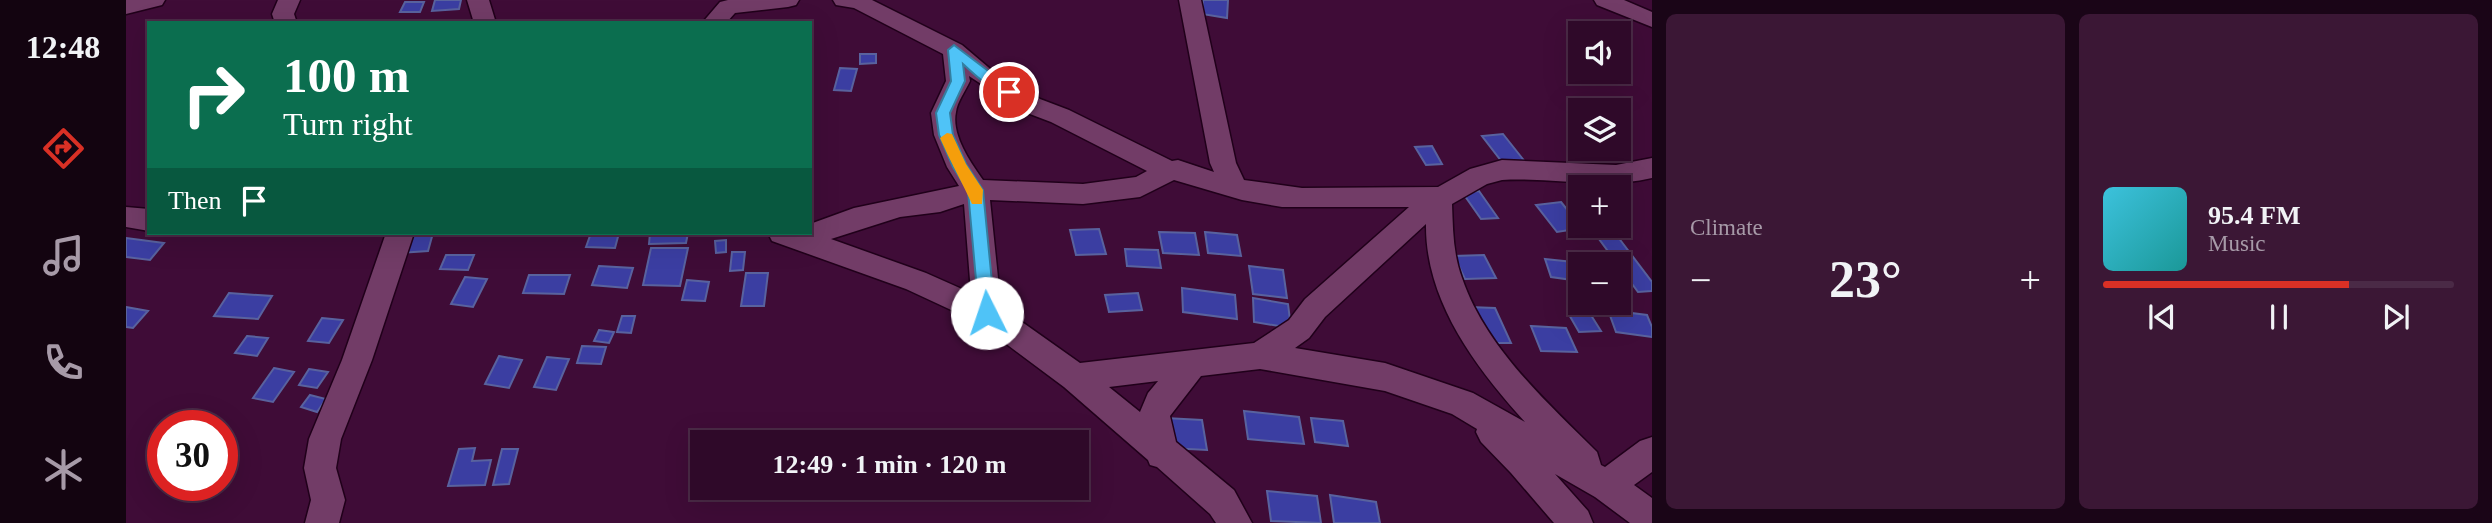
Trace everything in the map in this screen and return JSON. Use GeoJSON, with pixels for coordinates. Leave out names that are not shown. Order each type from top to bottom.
{"type":"FeatureCollection","features":[{"type":"Feature","properties":{"kind":"street"},"geometry":{"type":"LineString","coordinates":[[126,7],[154,0]]}},
{"type":"Feature","properties":{"kind":"street"},"geometry":{"type":"LineString","coordinates":[[285,21],[283,14],[289,0]]}},
{"type":"Feature","properties":{"kind":"street"},"geometry":{"type":"LineString","coordinates":[[478,0],[484,21]]}},
{"type":"Feature","properties":{"kind":"street"},"geometry":{"type":"LineString","coordinates":[[712,0],[712,21]]}},
{"type":"Feature","properties":{"kind":"street"},"geometry":{"type":"LineString","coordinates":[[714,21],[728,7],[788,0]]}},
{"type":"Feature","properties":{"kind":"street"},"geometry":{"type":"LineString","coordinates":[[1190,0],[1223,163],[1234,186]]}},
{"type":"Feature","properties":{"kind":"street"},"geometry":{"type":"LineString","coordinates":[[1605,0],[1652,20]]}},
{"type":"Feature","properties":{"kind":"street"},"geometry":{"type":"LineString","coordinates":[[856,1],[954,50],[987,79],[1031,105],[1060,116],[1168,171]]}},
{"type":"Feature","properties":{"kind":"street"},"geometry":{"type":"LineString","coordinates":[[954,50],[958,81],[943,113],[946,135],[960,167],[976,190],[987,313]]}},
{"type":"Feature","properties":{"kind":"street"},"geometry":{"type":"LineString","coordinates":[[812,231],[901,208],[940,202],[976,190],[1083,194],[1140,187],[1168,171],[1178,170],[1279,197],[1439,197]]}},
{"type":"Feature","properties":{"kind":"street"},"geometry":{"type":"LineString","coordinates":[[1261,356],[1299,329],[1315,308],[1439,197],[1478,175],[1503,170],[1648,176]]}},
{"type":"Feature","properties":{"kind":"street"},"geometry":{"type":"LineString","coordinates":[[1439,197],[1437,222],[1446,275],[1465,324],[1493,365],[1607,486]]}},
{"type":"Feature","properties":{"kind":"street"},"geometry":{"type":"LineString","coordinates":[[126,217],[147,220]]}},
{"type":"Feature","properties":{"kind":"street"},"geometry":{"type":"LineString","coordinates":[[322,523],[328,500],[320,468],[325,439],[357,360],[399,235]]}},
{"type":"Feature","properties":{"kind":"street"},"geometry":{"type":"LineString","coordinates":[[792,236],[916,281],[987,313],[1075,377],[1162,454],[1222,502],[1235,523]]}},
{"type":"Feature","properties":{"kind":"street"},"geometry":{"type":"LineString","coordinates":[[1075,377],[1261,356],[1385,377],[1462,403],[1607,486],[1652,518]]}},
{"type":"Feature","properties":{"kind":"street"},"geometry":{"type":"LineString","coordinates":[[1162,454],[1154,416],[1158,403],[1194,362]]}},
{"type":"Feature","properties":{"kind":"street"},"geometry":{"type":"LineString","coordinates":[[1462,403],[1522,462],[1576,523]]}},
{"type":"Feature","properties":{"kind":"street"},"geometry":{"type":"LineString","coordinates":[[1607,486],[1652,452]]}},
{"type":"Feature","properties":{"kind":"building"},"geometry":{"type":"Polygon","coordinates":[[[435,0],[461,0],[459,9],[432,11],[435,0]]]}},
{"type":"Feature","properties":{"kind":"building"},"geometry":{"type":"Polygon","coordinates":[[[1203,0],[1228,0],[1227,18],[1202,14],[1203,0]]]}},
{"type":"Feature","properties":{"kind":"building"},"geometry":{"type":"Polygon","coordinates":[[[405,2],[424,2],[420,12],[400,12],[405,2]]]}},
{"type":"Feature","properties":{"kind":"building"},"geometry":{"type":"Polygon","coordinates":[[[860,54],[876,54],[876,63],[860,64],[860,54]]]}},
{"type":"Feature","properties":{"kind":"building"},"geometry":{"type":"Polygon","coordinates":[[[840,68],[857,69],[851,91],[834,90],[840,68]]]}},
{"type":"Feature","properties":{"kind":"building"},"geometry":{"type":"Polygon","coordinates":[[[1503,134],[1526,163],[1505,166],[1482,136],[1503,134]]]}},
{"type":"Feature","properties":{"kind":"building"},"geometry":{"type":"Polygon","coordinates":[[[1432,146],[1442,164],[1426,165],[1415,147],[1432,146]]]}},
{"type":"Feature","properties":{"kind":"building"},"geometry":{"type":"Polygon","coordinates":[[[1479,191],[1498,218],[1481,219],[1462,192],[1479,191]]]}},
{"type":"Feature","properties":{"kind":"building"},"geometry":{"type":"Polygon","coordinates":[[[1561,202],[1568,211],[1568,230],[1557,232],[1536,205],[1561,202]]]}},
{"type":"Feature","properties":{"kind":"building"},"geometry":{"type":"Polygon","coordinates":[[[1099,229],[1106,254],[1076,255],[1070,230],[1099,229]]]}},
{"type":"Feature","properties":{"kind":"building"},"geometry":{"type":"Polygon","coordinates":[[[1159,232],[1195,233],[1199,255],[1163,253],[1159,232]]]}},
{"type":"Feature","properties":{"kind":"building"},"geometry":{"type":"Polygon","coordinates":[[[1205,232],[1237,235],[1241,256],[1208,253],[1205,232]]]}},
{"type":"Feature","properties":{"kind":"building"},"geometry":{"type":"Polygon","coordinates":[[[405,235],[432,235],[428,251],[400,253],[405,235]]]}},
{"type":"Feature","properties":{"kind":"building"},"geometry":{"type":"Polygon","coordinates":[[[590,235],[618,235],[615,248],[586,247],[590,235]]]}},
{"type":"Feature","properties":{"kind":"building"},"geometry":{"type":"Polygon","coordinates":[[[650,235],[688,235],[686,243],[649,244],[650,235]]]}},
{"type":"Feature","properties":{"kind":"building"},"geometry":{"type":"Polygon","coordinates":[[[126,238],[164,243],[150,260],[126,257],[126,238]]]}},
{"type":"Feature","properties":{"kind":"building"},"geometry":{"type":"Polygon","coordinates":[[[1619,238],[1629,252],[1609,252],[1599,239],[1619,238]]]}},
{"type":"Feature","properties":{"kind":"building"},"geometry":{"type":"Polygon","coordinates":[[[726,240],[726,252],[716,253],[715,241],[726,240]]]}},
{"type":"Feature","properties":{"kind":"building"},"geometry":{"type":"Polygon","coordinates":[[[651,248],[688,248],[680,286],[643,285],[651,248]]]}},
{"type":"Feature","properties":{"kind":"building"},"geometry":{"type":"Polygon","coordinates":[[[1125,249],[1158,250],[1161,268],[1127,266],[1125,249]]]}},
{"type":"Feature","properties":{"kind":"building"},"geometry":{"type":"Polygon","coordinates":[[[732,252],[745,252],[743,270],[730,271],[732,252]]]}},
{"type":"Feature","properties":{"kind":"building"},"geometry":{"type":"Polygon","coordinates":[[[1631,254],[1652,282],[1652,291],[1638,292],[1631,282],[1631,254]]]}},
{"type":"Feature","properties":{"kind":"building"},"geometry":{"type":"Polygon","coordinates":[[[446,255],[474,255],[468,270],[440,269],[446,255]]]}},
{"type":"Feature","properties":{"kind":"building"},"geometry":{"type":"Polygon","coordinates":[[[1484,255],[1496,278],[1465,279],[1454,256],[1484,255]]]}},
{"type":"Feature","properties":{"kind":"building"},"geometry":{"type":"Polygon","coordinates":[[[1545,259],[1568,261],[1568,279],[1551,277],[1545,259]]]}},
{"type":"Feature","properties":{"kind":"building"},"geometry":{"type":"Polygon","coordinates":[[[599,266],[633,268],[627,288],[592,285],[599,266]]]}},
{"type":"Feature","properties":{"kind":"building"},"geometry":{"type":"Polygon","coordinates":[[[1249,266],[1283,270],[1287,298],[1253,294],[1249,266]]]}},
{"type":"Feature","properties":{"kind":"building"},"geometry":{"type":"Polygon","coordinates":[[[746,273],[768,273],[764,306],[741,306],[746,273]]]}},
{"type":"Feature","properties":{"kind":"building"},"geometry":{"type":"Polygon","coordinates":[[[529,275],[570,275],[564,294],[523,293],[529,275]]]}},
{"type":"Feature","properties":{"kind":"building"},"geometry":{"type":"Polygon","coordinates":[[[465,277],[487,279],[473,307],[451,304],[465,277]]]}},
{"type":"Feature","properties":{"kind":"building"},"geometry":{"type":"Polygon","coordinates":[[[687,280],[709,282],[705,301],[682,300],[687,280]]]}},
{"type":"Feature","properties":{"kind":"building"},"geometry":{"type":"Polygon","coordinates":[[[1182,288],[1235,295],[1237,319],[1183,312],[1182,288]]]}},
{"type":"Feature","properties":{"kind":"building"},"geometry":{"type":"Polygon","coordinates":[[[229,293],[272,296],[258,319],[214,316],[229,293]]]}},
{"type":"Feature","properties":{"kind":"building"},"geometry":{"type":"Polygon","coordinates":[[[1138,293],[1142,310],[1109,312],[1105,295],[1138,293]]]}},
{"type":"Feature","properties":{"kind":"building"},"geometry":{"type":"Polygon","coordinates":[[[1253,298],[1288,304],[1291,328],[1254,322],[1253,298]]]}},
{"type":"Feature","properties":{"kind":"building"},"geometry":{"type":"Polygon","coordinates":[[[126,307],[148,311],[133,328],[126,327],[126,307]]]}},
{"type":"Feature","properties":{"kind":"building"},"geometry":{"type":"Polygon","coordinates":[[[1469,307],[1495,308],[1511,343],[1485,343],[1469,307]]]}},
{"type":"Feature","properties":{"kind":"building"},"geometry":{"type":"Polygon","coordinates":[[[1569,315],[1591,315],[1601,331],[1579,332],[1569,315]]]}},
{"type":"Feature","properties":{"kind":"building"},"geometry":{"type":"Polygon","coordinates":[[[1610,315],[1647,315],[1652,327],[1652,337],[1616,332],[1610,315]]]}},
{"type":"Feature","properties":{"kind":"building"},"geometry":{"type":"Polygon","coordinates":[[[622,316],[635,316],[631,333],[617,332],[622,316]]]}},
{"type":"Feature","properties":{"kind":"building"},"geometry":{"type":"Polygon","coordinates":[[[322,318],[343,320],[329,343],[308,341],[322,318]]]}},
{"type":"Feature","properties":{"kind":"building"},"geometry":{"type":"Polygon","coordinates":[[[1531,326],[1566,328],[1577,352],[1541,351],[1531,326]]]}},
{"type":"Feature","properties":{"kind":"building"},"geometry":{"type":"Polygon","coordinates":[[[599,330],[614,332],[609,343],[594,341],[599,330]]]}},
{"type":"Feature","properties":{"kind":"building"},"geometry":{"type":"Polygon","coordinates":[[[247,336],[268,338],[257,356],[235,353],[247,336]]]}},
{"type":"Feature","properties":{"kind":"building"},"geometry":{"type":"Polygon","coordinates":[[[582,346],[606,347],[601,364],[577,363],[582,346]]]}},
{"type":"Feature","properties":{"kind":"building"},"geometry":{"type":"Polygon","coordinates":[[[499,356],[522,360],[509,388],[485,384],[499,356]]]}},
{"type":"Feature","properties":{"kind":"building"},"geometry":{"type":"Polygon","coordinates":[[[547,357],[569,359],[556,390],[534,387],[547,357]]]}},
{"type":"Feature","properties":{"kind":"building"},"geometry":{"type":"Polygon","coordinates":[[[274,368],[294,372],[273,402],[253,398],[274,368]]]}},
{"type":"Feature","properties":{"kind":"building"},"geometry":{"type":"Polygon","coordinates":[[[309,369],[328,372],[317,388],[299,385],[309,369]]]}},
{"type":"Feature","properties":{"kind":"building"},"geometry":{"type":"Polygon","coordinates":[[[310,395],[326,399],[317,412],[301,407],[310,395]]]}},
{"type":"Feature","properties":{"kind":"building"},"geometry":{"type":"Polygon","coordinates":[[[1244,411],[1299,417],[1304,444],[1248,439],[1244,411]]]}},
{"type":"Feature","properties":{"kind":"building"},"geometry":{"type":"Polygon","coordinates":[[[1165,418],[1202,420],[1207,450],[1169,448],[1165,418]]]}},
{"type":"Feature","properties":{"kind":"building"},"geometry":{"type":"Polygon","coordinates":[[[1311,418],[1343,421],[1348,446],[1315,442],[1311,418]]]}},
{"type":"Feature","properties":{"kind":"building"},"geometry":{"type":"Polygon","coordinates":[[[475,448],[472,461],[491,460],[485,485],[448,486],[459,449],[475,448]]]}},
{"type":"Feature","properties":{"kind":"building"},"geometry":{"type":"Polygon","coordinates":[[[502,449],[518,449],[509,484],[493,485],[502,449]]]}},
{"type":"Feature","properties":{"kind":"building"},"geometry":{"type":"Polygon","coordinates":[[[1267,491],[1317,496],[1321,523],[1271,521],[1267,491]]]}},
{"type":"Feature","properties":{"kind":"building"},"geometry":{"type":"Polygon","coordinates":[[[1330,495],[1376,502],[1380,523],[1334,523],[1330,495]]]}},
{"type":"Feature","properties":{"kind":"slow traffic"},"geometry":{"type":"LineString","coordinates":[[947,138],[960,167],[976,190],[977,200]]}},
{"type":"Feature","properties":{"kind":"route"},"geometry":{"type":"LineString","coordinates":[[987,313],[976,190],[960,167],[946,135],[943,113],[958,81],[954,50],[987,79],[1009,92]]}}]}
